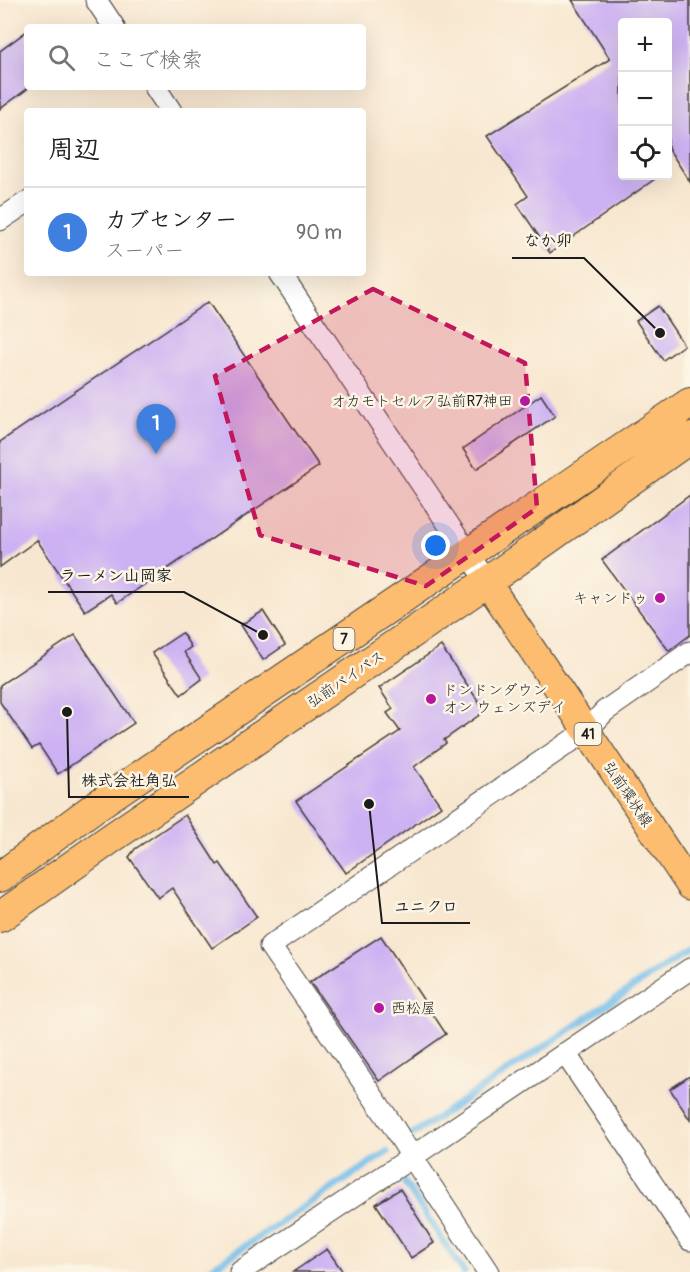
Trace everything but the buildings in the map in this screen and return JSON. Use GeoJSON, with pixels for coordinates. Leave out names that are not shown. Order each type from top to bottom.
{"type":"FeatureCollection","features":[{"type":"Feature","properties":{"kind":"highway","name":"7"},"geometry":{"type":"LineString","coordinates":[[0,877],[96,806],[690,403]]}},
{"type":"Feature","properties":{"kind":"highway","name":"弘前バイパス"},"geometry":{"type":"LineString","coordinates":[[0,917],[113,837],[487,582],[690,438]]}},
{"type":"Feature","properties":{"kind":"main road","name":"弘前環状線"},"geometry":{"type":"LineString","coordinates":[[487,582],[690,886]]}},
{"type":"Feature","properties":{"kind":"street"},"geometry":{"type":"LineString","coordinates":[[96,0],[112,24]]}},
{"type":"Feature","properties":{"kind":"street"},"geometry":{"type":"LineString","coordinates":[[157,90],[166,108]]}},
{"type":"Feature","properties":{"kind":"street"},"geometry":{"type":"LineString","coordinates":[[0,220],[24,204]]}},
{"type":"Feature","properties":{"kind":"street"},"geometry":{"type":"LineString","coordinates":[[282,276],[487,582]]}},
{"type":"Feature","properties":{"kind":"street"},"geometry":{"type":"LineString","coordinates":[[488,1272],[391,1123],[270,946],[586,731],[605,711],[690,652]]}},
{"type":"Feature","properties":{"kind":"street"},"geometry":{"type":"LineString","coordinates":[[240,1272],[690,969]]}},
{"type":"Feature","properties":{"kind":"street"},"geometry":{"type":"LineString","coordinates":[[565,1053],[690,1240]]}},
{"type":"Feature","properties":{"kind":"highlighted area"},"geometry":{"type":"Polygon","coordinates":[[[373,289],[525,363],[537,508],[426,586],[260,535],[215,376],[373,289]]]}},
{"type":"Feature","properties":{"kind":"waterway"},"geometry":{"type":"LineString","coordinates":[[413,1134],[690,949]]}},
{"type":"Feature","properties":{"kind":"waterway"},"geometry":{"type":"LineString","coordinates":[[206,1272],[387,1152]]}},
{"type":"Feature","properties":{"kind":"waterway"},"geometry":{"type":"LineString","coordinates":[[404,1182],[464,1272]]}},
{"type":"Feature","properties":{"kind":"place","name":"なか卯"},"geometry":{"type":"Point","coordinates":[660,333]}},
{"type":"Feature","properties":{"kind":"place","name":"オカモトセルフ弘前R7神田"},"geometry":{"type":"Point","coordinates":[525,401]}},
{"type":"Feature","properties":{"kind":"place","name":"カブセンター"},"geometry":{"type":"Point","coordinates":[156,454]}},
{"type":"Feature","properties":{"kind":"place","name":"キャンドゥ"},"geometry":{"type":"Point","coordinates":[660,598]}},
{"type":"Feature","properties":{"kind":"place","name":"ラーメン山岡家"},"geometry":{"type":"Point","coordinates":[263,635]}},
{"type":"Feature","properties":{"kind":"place","name":"ドンドンダウン オン ウェンズデイ"},"geometry":{"type":"Point","coordinates":[431,699]}},
{"type":"Feature","properties":{"kind":"place","name":"株式会社角弘"},"geometry":{"type":"Point","coordinates":[67,712]}},
{"type":"Feature","properties":{"kind":"place","name":"ユニクロ"},"geometry":{"type":"Point","coordinates":[369,804]}},
{"type":"Feature","properties":{"kind":"place","name":"西松屋"},"geometry":{"type":"Point","coordinates":[379,1008]}}]}
